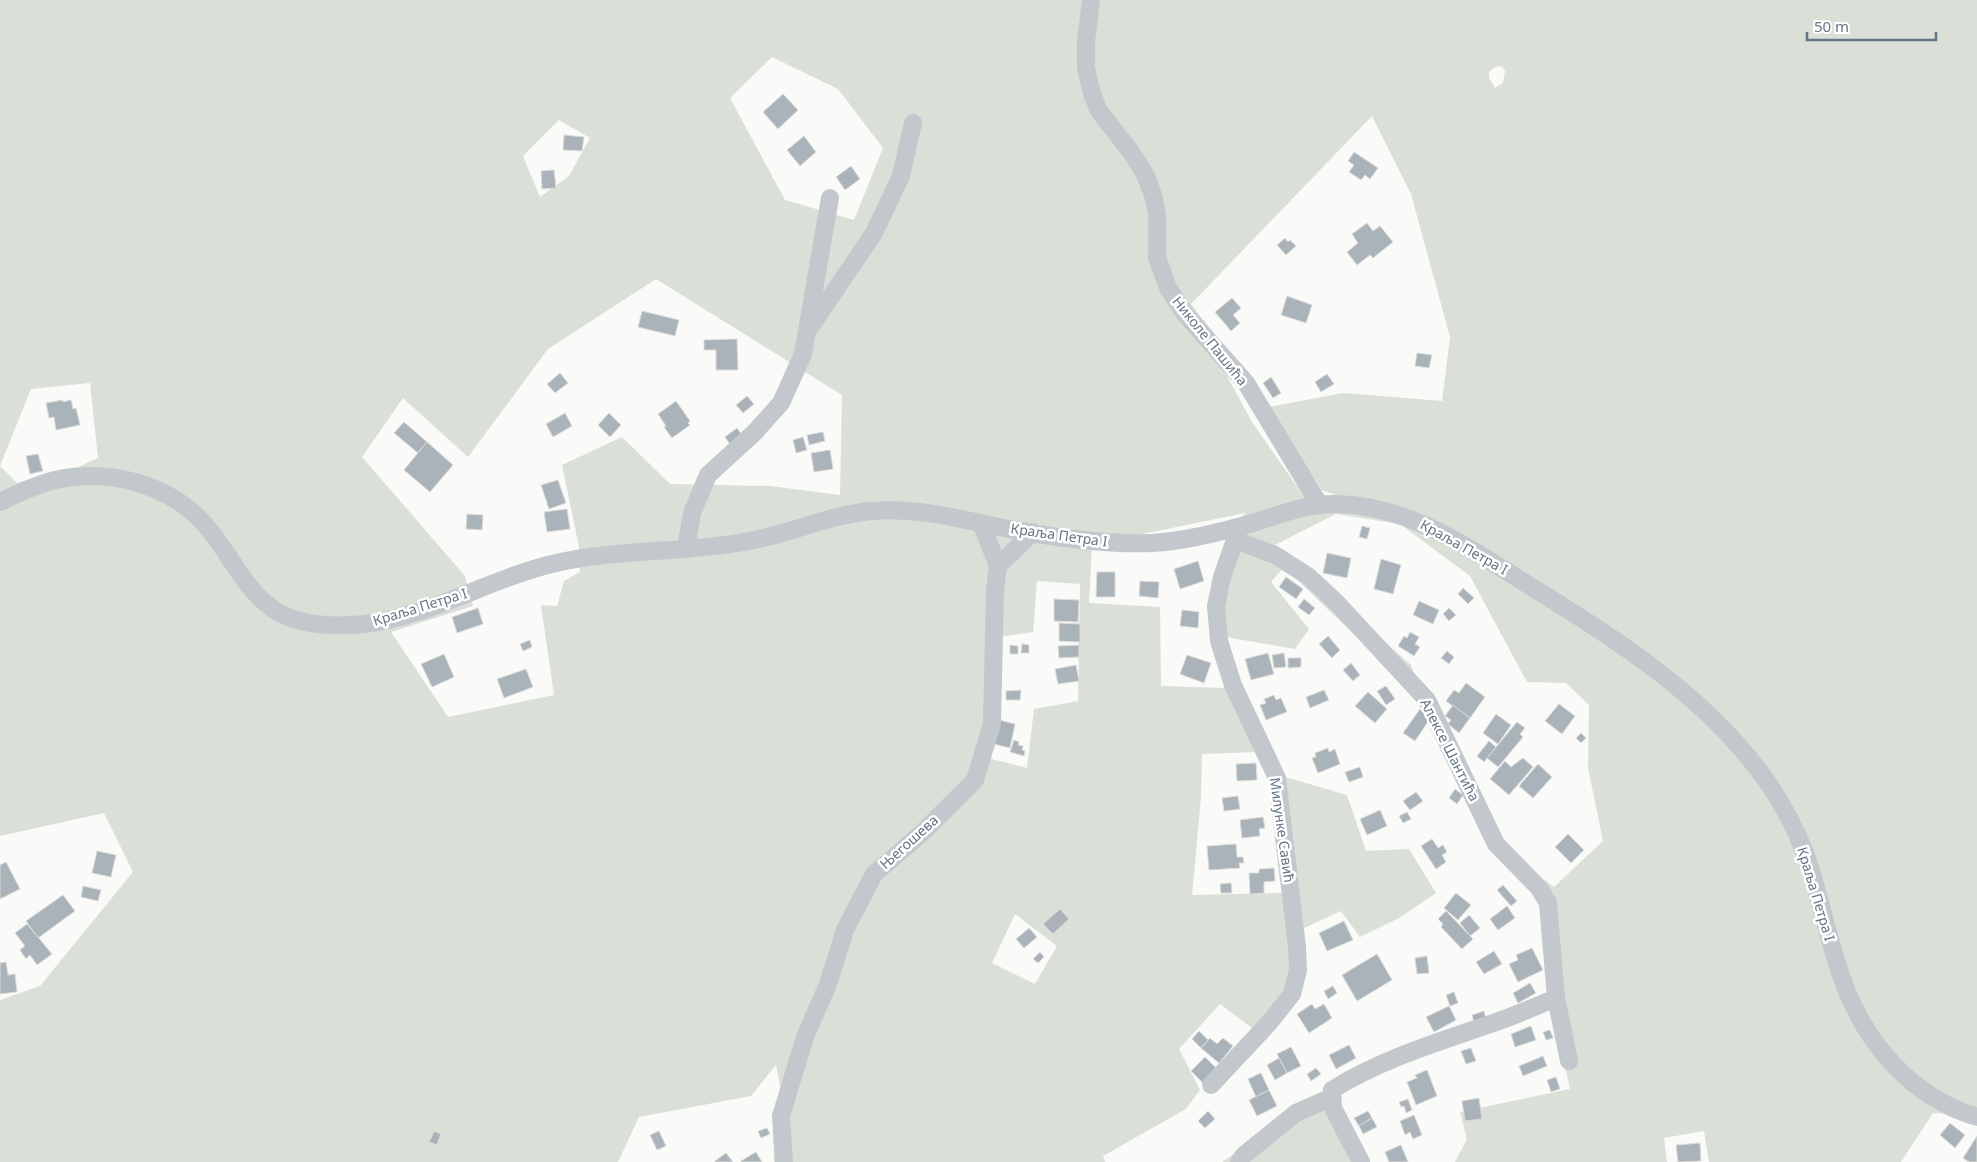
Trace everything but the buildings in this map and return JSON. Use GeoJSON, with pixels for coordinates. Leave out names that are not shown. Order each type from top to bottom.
{"type":"FeatureCollection","features":[{"type":"Feature","properties":{"kind":"street","name":"Николе Пашића"},"geometry":{"type":"LineString","coordinates":[[1091,0],[1086,32],[1086,68],[1092,94],[1099,110],[1145,174],[1153,195],[1157,214],[1157,257],[1168,288],[1185,314],[1246,383],[1319,504]]}},
{"type":"Feature","properties":{"kind":"street"},"geometry":{"type":"LineString","coordinates":[[807,332],[874,233],[901,176],[913,123]]}},
{"type":"Feature","properties":{"kind":"street"},"geometry":{"type":"LineString","coordinates":[[686,549],[692,513],[708,475],[754,433],[781,403],[803,354],[830,198]]}},
{"type":"Feature","properties":{"kind":"street","name":"Краља Петра I"},"geometry":{"type":"LineString","coordinates":[[0,502],[39,485],[72,477],[123,479],[144,485],[176,500],[204,524],[249,587],[272,608],[297,620],[322,624],[368,624],[397,618],[517,574],[558,562],[638,552],[739,543],[776,536],[862,512],[916,511],[953,516],[981,523],[1085,541],[1117,544],[1235,534],[1319,504],[1344,504],[1403,515],[1438,530],[1594,625],[1653,666],[1698,704],[1750,759],[1772,790],[1792,825],[1812,873],[1840,974],[1868,1033],[1895,1066],[1917,1086],[1943,1103],[1977,1117]]}},
{"type":"Feature","properties":{"kind":"street","name":"Његошева"},"geometry":{"type":"LineString","coordinates":[[784,1162],[781,1116],[804,1036],[828,984],[844,930],[874,874],[922,832],[975,780],[992,724],[995,589],[998,566],[981,523]]}},
{"type":"Feature","properties":{"kind":"street"},"geometry":{"type":"LineString","coordinates":[[998,566],[1033,532]]}},
{"type":"Feature","properties":{"kind":"street","name":"Алексе Шантића"},"geometry":{"type":"LineString","coordinates":[[1235,534],[1275,555],[1308,576],[1357,624],[1427,700],[1496,844],[1539,888],[1548,903],[1551,919],[1556,998],[1569,1061]]}},
{"type":"Feature","properties":{"kind":"street","name":"Милунке Савић"},"geometry":{"type":"LineString","coordinates":[[1211,1085],[1269,1023],[1292,994],[1298,970],[1297,947],[1277,778],[1233,685],[1219,640],[1216,606],[1222,577],[1235,534]]}},
{"type":"Feature","properties":{"kind":"street"},"geometry":{"type":"LineString","coordinates":[[1361,1162],[1333,1108],[1332,1090],[1349,1080],[1414,1050],[1502,1020],[1556,998]]}},
{"type":"Feature","properties":{"kind":"street"},"geometry":{"type":"LineString","coordinates":[[1239,1162],[1244,1155],[1296,1113],[1332,1097]]}},
{"type":"Feature","properties":{"kind":"shaded area"},"geometry":{"type":"Polygon","coordinates":[[[0,0],[1977,0],[1977,1115],[1933,1113],[1901,1162],[1709,1162],[1704,1131],[1664,1138],[1667,1162],[1455,1162],[1467,1139],[1460,1112],[1570,1089],[1552,1007],[1544,905],[1545,880],[1554,887],[1603,841],[1588,768],[1589,705],[1566,683],[1527,682],[1470,576],[1400,524],[1336,514],[1275,545],[1411,665],[1423,701],[1284,567],[1271,582],[1309,629],[1295,649],[1226,637],[1219,564],[1226,538],[1245,513],[1074,548],[1092,546],[1089,603],[1160,607],[1161,686],[1227,688],[1257,752],[1202,754],[1201,798],[1192,895],[1283,893],[1282,776],[1347,795],[1366,851],[1409,849],[1436,893],[1399,918],[1360,937],[1341,911],[1300,930],[1300,985],[1264,1037],[1220,1004],[1179,1049],[1200,1090],[1186,1109],[1103,1156],[1105,1162],[774,1162],[773,1112],[781,1091],[776,1065],[751,1096],[639,1117],[618,1162],[0,1162],[0,1000],[40,986],[133,872],[104,813],[0,836],[0,0]],[[772,57],[730,98],[785,200],[854,220],[883,148],[838,89],[772,57]],[[1502,66],[1495,67],[1489,72],[1489,78],[1495,88],[1503,83],[1505,71],[1502,66]],[[1372,116],[1191,304],[1224,347],[1221,365],[1252,422],[1303,495],[1329,497],[1415,526],[1471,560],[1472,544],[1322,490],[1268,407],[1343,393],[1442,401],[1450,337],[1411,194],[1372,116]],[[559,120],[523,156],[540,197],[569,176],[590,138],[559,120]],[[656,279],[548,349],[468,457],[403,398],[362,457],[465,576],[473,606],[391,632],[448,717],[554,695],[541,605],[557,606],[564,581],[580,572],[579,547],[562,465],[622,437],[670,484],[770,486],[840,495],[842,395],[656,279]],[[90,383],[31,389],[0,466],[17,483],[74,469],[98,458],[90,383]],[[1037,581],[1033,632],[1000,637],[988,758],[1027,768],[1034,709],[1078,701],[1080,584],[1037,581]],[[1015,914],[992,963],[1035,984],[1057,946],[1015,914]]]}},
{"type":"Feature","properties":{"kind":"shaded area"},"geometry":{"type":"Polygon","coordinates":[[[1323,1092],[1367,1162],[1222,1162],[1323,1092]]]}}]}
